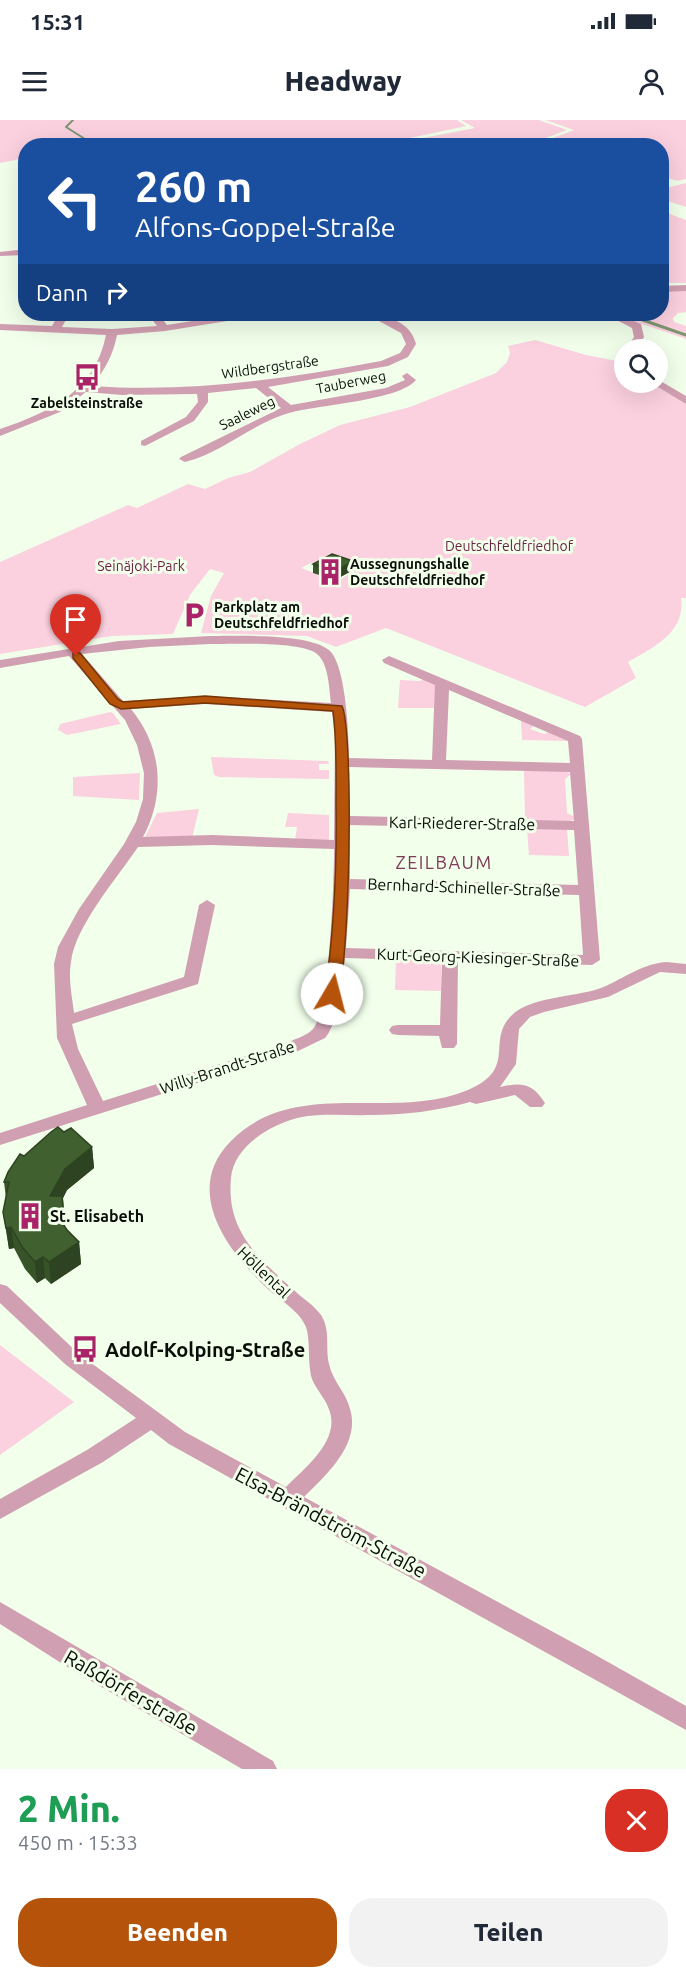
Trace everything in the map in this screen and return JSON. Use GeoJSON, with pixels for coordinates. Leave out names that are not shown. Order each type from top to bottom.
{"type":"FeatureCollection","features":[{"type":"Feature","properties":{"kind":"street"},"geometry":{"type":"LineString","coordinates":[[3,254],[18,253]]}},
{"type":"Feature","properties":{"kind":"street"},"geometry":{"type":"LineString","coordinates":[[669,288],[686,288]]}},
{"type":"Feature","properties":{"kind":"street"},"geometry":{"type":"LineString","coordinates":[[55,330],[60,321]]}},
{"type":"Feature","properties":{"kind":"street"},"geometry":{"type":"LineString","coordinates":[[159,321],[165,328]]}},
{"type":"Feature","properties":{"kind":"street"},"geometry":{"type":"LineString","coordinates":[[0,327],[112,332],[165,328],[208,321]]}},
{"type":"Feature","properties":{"kind":"street","name":"Wildbergstraße"},"geometry":{"type":"LineString","coordinates":[[84,389],[149,392],[260,386],[384,364],[400,358],[410,349],[410,338],[402,328],[387,321]]}},
{"type":"Feature","properties":{"kind":"street"},"geometry":{"type":"LineString","coordinates":[[626,321],[637,326],[638,339]]}},
{"type":"Feature","properties":{"kind":"street"},"geometry":{"type":"LineString","coordinates":[[0,433],[44,416],[84,389],[108,357],[112,332]]}},
{"type":"Feature","properties":{"kind":"street","name":"Tauberweg"},"geometry":{"type":"LineString","coordinates":[[289,409],[388,391],[409,382],[411,380],[406,376]]}},
{"type":"Feature","properties":{"kind":"street","name":"Saaleweg"},"geometry":{"type":"LineString","coordinates":[[185,459],[255,423],[289,409],[260,386]]}},
{"type":"Feature","properties":{"kind":"street"},"geometry":{"type":"LineString","coordinates":[[668,389],[686,401]]}},
{"type":"Feature","properties":{"kind":"street"},"geometry":{"type":"LineString","coordinates":[[145,442],[190,419],[203,402],[202,390]]}},
{"type":"Feature","properties":{"kind":"street","name":"Willy-Brandt-Straße"},"geometry":{"type":"LineString","coordinates":[[0,1139],[290,1048],[319,1034],[329,1014],[337,953],[342,884],[343,820],[338,708],[335,678],[327,656],[321,649],[309,645],[190,640],[136,642],[72,651]]}},
{"type":"Feature","properties":{"kind":"street"},"geometry":{"type":"LineString","coordinates":[[0,664],[72,651],[114,701],[121,705],[138,730],[151,772],[149,811],[133,842],[80,918],[63,955],[61,975],[64,1029],[76,1064],[98,1109]]}},
{"type":"Feature","properties":{"kind":"street","name":"Kurt-Georg-Kiesinger-Straße"},"geometry":{"type":"LineString","coordinates":[[337,953],[592,960],[575,739],[389,660]]}},
{"type":"Feature","properties":{"kind":"street"},"geometry":{"type":"LineString","coordinates":[[439,765],[442,683]]}},
{"type":"Feature","properties":{"kind":"street"},"geometry":{"type":"LineString","coordinates":[[121,705],[205,700],[338,708]]}},
{"type":"Feature","properties":{"kind":"street"},"geometry":{"type":"LineString","coordinates":[[342,762],[577,768]]}},
{"type":"Feature","properties":{"kind":"street","name":"Karl-Riederer-Straße"},"geometry":{"type":"LineString","coordinates":[[343,820],[581,826]]}},
{"type":"Feature","properties":{"kind":"street"},"geometry":{"type":"LineString","coordinates":[[133,842],[212,840],[343,845]]}},
{"type":"Feature","properties":{"kind":"street","name":"Bernhard-Schineller-Straße"},"geometry":{"type":"LineString","coordinates":[[342,884],[586,890]]}},
{"type":"Feature","properties":{"kind":"street"},"geometry":{"type":"LineString","coordinates":[[65,1021],[192,980],[207,906]]}},
{"type":"Feature","properties":{"kind":"street"},"geometry":{"type":"LineString","coordinates":[[398,1030],[448,1037],[450,956]]}},
{"type":"Feature","properties":{"kind":"street","name":"Höllental"},"geometry":{"type":"LineString","coordinates":[[460,1099],[486,1087],[501,1076],[507,1064],[511,1027],[525,1012],[604,992],[654,968],[673,966],[686,969]]}},
{"type":"Feature","properties":{"kind":"street","name":"Höllental"},"geometry":{"type":"LineString","coordinates":[[288,1499],[331,1454],[341,1430],[340,1408],[324,1384],[318,1358],[318,1331],[312,1318],[236,1245],[226,1227],[220,1197],[222,1171],[226,1161],[240,1142],[268,1120],[302,1110],[390,1109],[486,1097],[519,1088],[536,1103]]}},
{"type":"Feature","properties":{"kind":"street","name":"Elsa-Brändström-Straße"},"geometry":{"type":"LineString","coordinates":[[0,1291],[49,1340],[150,1420],[177,1438],[566,1649],[686,1719]]}},
{"type":"Feature","properties":{"kind":"street"},"geometry":{"type":"LineString","coordinates":[[0,1510],[95,1456],[150,1420]]}},
{"type":"Feature","properties":{"kind":"street","name":"Raßdörferstraße"},"geometry":{"type":"LineString","coordinates":[[0,1612],[77,1661],[264,1769]]}},
{"type":"Feature","properties":{"kind":"green space"},"geometry":{"type":"Polygon","coordinates":[[[0,120],[457,120],[466,126],[410,138],[18,138],[18,159],[0,163],[0,120]]]}},
{"type":"Feature","properties":{"kind":"green space"},"geometry":{"type":"Polygon","coordinates":[[[461,120],[539,120],[567,130],[546,138],[423,138],[475,128],[461,120]]]}},
{"type":"Feature","properties":{"kind":"green space"},"geometry":{"type":"Polygon","coordinates":[[[545,120],[686,120],[686,179],[677,181],[669,178],[669,138],[553,138],[574,130],[545,120]]]}},
{"type":"Feature","properties":{"kind":"green space"},"geometry":{"type":"Polygon","coordinates":[[[686,183],[686,207],[669,201],[669,187],[686,183]]]}},
{"type":"Feature","properties":{"kind":"green space"},"geometry":{"type":"Polygon","coordinates":[[[669,214],[686,220],[686,283],[669,283],[669,214]]]}},
{"type":"Feature","properties":{"kind":"green space"},"geometry":{"type":"Polygon","coordinates":[[[669,289],[686,290],[686,312],[678,313],[673,318],[674,322],[686,326],[686,339],[633,321],[669,321],[669,289]]]}},
{"type":"Feature","properties":{"kind":"green space"},"geometry":{"type":"Polygon","coordinates":[[[535,340],[614,360],[614,393],[668,393],[686,404],[686,598],[681,598],[681,610],[673,630],[657,645],[628,662],[636,678],[585,707],[386,628],[336,647],[307,636],[201,633],[211,596],[224,573],[210,569],[190,595],[173,634],[112,636],[0,654],[0,562],[128,505],[137,508],[188,484],[205,489],[228,478],[250,472],[340,425],[410,407],[496,373],[507,362],[510,353],[508,346],[535,340]],[[311,563],[301,568],[338,582],[353,570],[323,567],[311,563]]]}},
{"type":"Feature","properties":{"kind":"green space"},"geometry":{"type":"Polygon","coordinates":[[[424,678],[436,683],[435,708],[398,708],[400,680],[420,681],[424,678]]]}},
{"type":"Feature","properties":{"kind":"green space"},"geometry":{"type":"Polygon","coordinates":[[[110,712],[121,724],[67,735],[58,730],[60,724],[110,712]]]}},
{"type":"Feature","properties":{"kind":"green space"},"geometry":{"type":"Polygon","coordinates":[[[521,719],[535,725],[530,729],[544,734],[550,731],[569,741],[522,740],[521,719]]]}},
{"type":"Feature","properties":{"kind":"green space"},"geometry":{"type":"Polygon","coordinates":[[[211,757],[328,761],[329,764],[319,764],[319,770],[329,770],[329,779],[219,777],[214,775],[211,757]]]}},
{"type":"Feature","properties":{"kind":"green space"},"geometry":{"type":"Polygon","coordinates":[[[524,769],[564,770],[571,774],[565,779],[567,813],[575,819],[567,822],[525,821],[524,769]]]}},
{"type":"Feature","properties":{"kind":"green space"},"geometry":{"type":"Polygon","coordinates":[[[140,773],[139,800],[73,796],[73,777],[140,773]]]}},
{"type":"Feature","properties":{"kind":"green space"},"geometry":{"type":"Polygon","coordinates":[[[199,809],[192,838],[145,837],[157,813],[199,809]]]}},
{"type":"Feature","properties":{"kind":"green space"},"geometry":{"type":"Polygon","coordinates":[[[288,813],[329,815],[329,839],[325,842],[295,840],[297,827],[285,827],[288,813]]]}},
{"type":"Feature","properties":{"kind":"green space"},"geometry":{"type":"Polygon","coordinates":[[[527,828],[567,829],[569,856],[529,855],[527,828]]]}},
{"type":"Feature","properties":{"kind":"green space"},"geometry":{"type":"Polygon","coordinates":[[[396,957],[434,958],[441,962],[441,991],[395,990],[396,957]]]}},
{"type":"Feature","properties":{"kind":"green space"},"geometry":{"type":"Polygon","coordinates":[[[0,1345],[74,1402],[0,1455],[0,1345]]]}},
{"type":"Feature","properties":{"kind":"building"},"geometry":{"type":"Polygon","coordinates":[[[332,554],[353,561],[335,572],[313,564],[332,554]]]}},
{"type":"Feature","properties":{"kind":"building","name":"St. Elisabeth"},"geometry":{"type":"Polygon","coordinates":[[[58,1127],[64,1132],[71,1128],[92,1147],[65,1169],[50,1196],[62,1196],[63,1212],[56,1213],[67,1230],[79,1242],[49,1262],[43,1257],[35,1262],[23,1248],[11,1227],[6,1228],[3,1212],[9,1182],[4,1182],[20,1154],[24,1156],[58,1127]]]}},
{"type":"Feature","properties":{"kind":"waterway"},"geometry":{"type":"LineString","coordinates":[[73,120],[66,127],[83,138]]}},
{"type":"Feature","properties":{"kind":"waterway"},"geometry":{"type":"LineString","coordinates":[[646,321],[686,335]]}},
{"type":"Feature","properties":{"kind":"place","name":"Zabelsteinstraße"},"geometry":{"type":"Point","coordinates":[87,377]}},
{"type":"Feature","properties":{"kind":"place","name":"Aussegnungshalle Deutschfeldfriedhof"},"geometry":{"type":"Point","coordinates":[330,572]}},
{"type":"Feature","properties":{"kind":"place","name":"Parkplatz am Deutschfeldfriedhof"},"geometry":{"type":"Point","coordinates":[194,615]}},
{"type":"Feature","properties":{"kind":"place","name":"St. Elisabeth"},"geometry":{"type":"Point","coordinates":[30,1216]}},
{"type":"Feature","properties":{"kind":"place","name":"Adolf-Kolping-Straße"},"geometry":{"type":"Point","coordinates":[85,1349]}},
{"type":"Feature","properties":{"kind":"district","name":"ZEILBAUM"},"geometry":{"type":"Point","coordinates":[444,862]}},
{"type":"Feature","properties":{"kind":"route"},"geometry":{"type":"LineString","coordinates":[[76,656],[114,701],[121,705],[164,701],[234,700],[338,708],[342,737],[343,845],[337,953],[332,994]]}},
{"type":"Feature","properties":{"kind":"park label","name":"Deutschfeldfriedhof"},"geometry":{"type":"Point","coordinates":[509,546]}},
{"type":"Feature","properties":{"kind":"park label","name":"Seinäjoki-Park"},"geometry":{"type":"Point","coordinates":[141,566]}}]}
